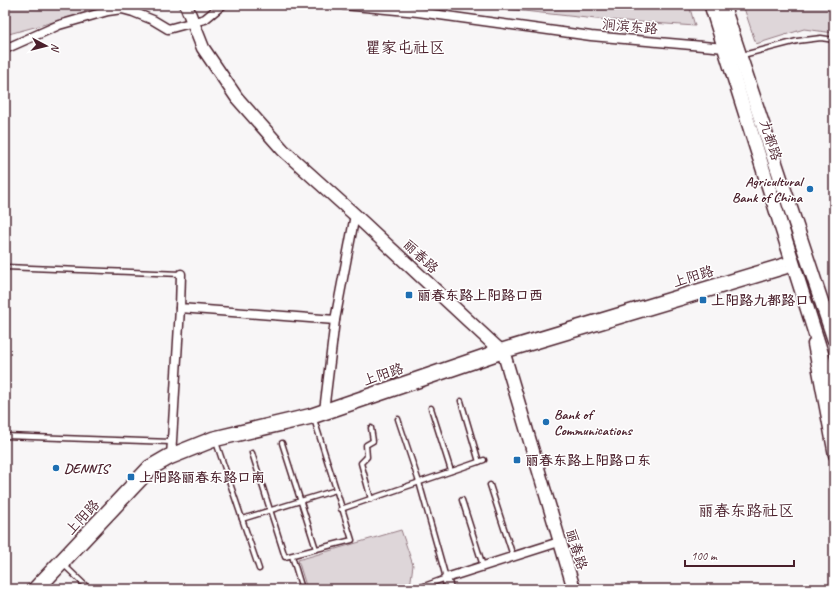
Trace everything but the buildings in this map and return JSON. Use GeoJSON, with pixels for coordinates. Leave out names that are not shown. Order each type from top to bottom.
{"type":"FeatureCollection","features":[{"type":"Feature","properties":{"kind":"main road","name":"丽春路"},"geometry":{"type":"LineString","coordinates":[[178,5],[203,48],[237,98],[283,150],[497,352],[556,544],[566,589]]}},
{"type":"Feature","properties":{"kind":"main road","name":"丽春路"},"geometry":{"type":"LineString","coordinates":[[186,5],[188,22]]}},
{"type":"Feature","properties":{"kind":"main road"},"geometry":{"type":"LineString","coordinates":[[711,5],[724,29]]}},
{"type":"Feature","properties":{"kind":"main road"},"geometry":{"type":"LineString","coordinates":[[723,5],[724,29]]}},
{"type":"Feature","properties":{"kind":"main road","name":"九都路"},"geometry":{"type":"LineString","coordinates":[[724,29],[725,48],[834,393]]}},
{"type":"Feature","properties":{"kind":"main road","name":"九都路"},"geometry":{"type":"LineString","coordinates":[[724,29],[740,56],[834,338]]}},
{"type":"Feature","properties":{"kind":"main road"},"geometry":{"type":"LineString","coordinates":[[822,301],[834,329]]}},
{"type":"Feature","properties":{"kind":"main road"},"geometry":{"type":"LineString","coordinates":[[818,344],[834,409]]}},
{"type":"Feature","properties":{"kind":"main road","name":"丽春路"},"geometry":{"type":"LineString","coordinates":[[556,544],[574,589]]}},
{"type":"Feature","properties":{"kind":"street"},"geometry":{"type":"LineString","coordinates":[[5,49],[59,25],[108,11],[122,9],[133,12],[153,20],[168,29],[188,22],[205,19],[222,5]]}},
{"type":"Feature","properties":{"kind":"street","name":"涧滨东路"},"geometry":{"type":"LineString","coordinates":[[343,5],[418,12],[592,36],[725,48]]}},
{"type":"Feature","properties":{"kind":"street"},"geometry":{"type":"LineString","coordinates":[[324,412],[335,320],[354,218]]}},
{"type":"Feature","properties":{"kind":"street","name":"上阳路"},"geometry":{"type":"LineString","coordinates":[[41,589],[153,470],[171,456],[212,436],[324,412],[497,352],[793,263]]}},
{"type":"Feature","properties":{"kind":"street"},"geometry":{"type":"LineString","coordinates":[[171,456],[181,274]]}},
{"type":"Feature","properties":{"kind":"street","name":"九都路"},"geometry":{"type":"LineString","coordinates":[[822,301],[834,319]]}},
{"type":"Feature","properties":{"kind":"street","name":"九都路"},"geometry":{"type":"LineString","coordinates":[[807,307],[834,455]]}},
{"type":"Feature","properties":{"kind":"street"},"geometry":{"type":"LineString","coordinates":[[180,308],[335,320]]}},
{"type":"Feature","properties":{"kind":"street","name":"上阳路"},"geometry":{"type":"LineString","coordinates":[[31,589],[148,465],[216,442],[314,419],[324,412]]}},
{"type":"Feature","properties":{"kind":"street"},"geometry":{"type":"LineString","coordinates":[[449,589],[446,578],[513,556],[556,544]]}},
{"type":"Feature","properties":{"kind":"lane"},"geometry":{"type":"LineString","coordinates":[[740,56],[797,41],[822,38],[834,40]]}},
{"type":"Feature","properties":{"kind":"lane"},"geometry":{"type":"LineString","coordinates":[[5,267],[181,274]]}},
{"type":"Feature","properties":{"kind":"lane"},"geometry":{"type":"LineString","coordinates":[[461,401],[479,462]]}},
{"type":"Feature","properties":{"kind":"lane"},"geometry":{"type":"LineString","coordinates":[[431,408],[451,471]]}},
{"type":"Feature","properties":{"kind":"lane"},"geometry":{"type":"LineString","coordinates":[[252,453],[285,558],[352,540],[341,509],[314,419]]}},
{"type":"Feature","properties":{"kind":"lane"},"geometry":{"type":"LineString","coordinates":[[398,419],[419,482],[446,578],[416,589]]}},
{"type":"Feature","properties":{"kind":"lane"},"geometry":{"type":"LineString","coordinates":[[371,428],[373,441],[366,445],[367,458],[361,464],[371,499]]}},
{"type":"Feature","properties":{"kind":"lane"},"geometry":{"type":"LineString","coordinates":[[5,436],[171,442]]}},
{"type":"Feature","properties":{"kind":"lane"},"geometry":{"type":"LineString","coordinates":[[216,442],[259,570]]}},
{"type":"Feature","properties":{"kind":"lane"},"geometry":{"type":"LineString","coordinates":[[282,443],[316,549]]}},
{"type":"Feature","properties":{"kind":"lane"},"geometry":{"type":"LineString","coordinates":[[341,509],[484,460]]}},
{"type":"Feature","properties":{"kind":"lane"},"geometry":{"type":"LineString","coordinates":[[490,485],[513,556]]}},
{"type":"Feature","properties":{"kind":"lane"},"geometry":{"type":"LineString","coordinates":[[242,519],[336,490]]}},
{"type":"Feature","properties":{"kind":"lane"},"geometry":{"type":"LineString","coordinates":[[462,500],[483,566]]}},
{"type":"Feature","properties":{"kind":"lane"},"geometry":{"type":"LineString","coordinates":[[292,556],[302,589]]}},
{"type":"Feature","properties":{"kind":"lane"},"geometry":{"type":"LineString","coordinates":[[64,565],[90,589]]}},
{"type":"Feature","properties":{"kind":"shaded area"},"geometry":{"type":"Polygon","coordinates":[[[5,5],[116,5],[5,35],[5,5]]]}},
{"type":"Feature","properties":{"kind":"shaded area"},"geometry":{"type":"Polygon","coordinates":[[[469,5],[689,5],[695,26],[596,19],[469,5]]]}},
{"type":"Feature","properties":{"kind":"shaded area"},"geometry":{"type":"Polygon","coordinates":[[[743,5],[834,5],[834,33],[804,29],[756,44],[743,5]]]}},
{"type":"Feature","properties":{"kind":"shaded area"},"geometry":{"type":"Polygon","coordinates":[[[401,530],[413,565],[410,587],[408,589],[307,589],[298,560],[401,530]]]}},
{"type":"Feature","properties":{"kind":"place","name":"Agricultural Bank of China"},"geometry":{"type":"Point","coordinates":[810,189]}},
{"type":"Feature","properties":{"kind":"place","name":"丽春东路上阳路口西"},"geometry":{"type":"Point","coordinates":[409,295]}},
{"type":"Feature","properties":{"kind":"place","name":"上阳路九都路口"},"geometry":{"type":"Point","coordinates":[703,300]}},
{"type":"Feature","properties":{"kind":"place","name":"Bank of Communications"},"geometry":{"type":"Point","coordinates":[546,422]}},
{"type":"Feature","properties":{"kind":"place","name":"丽春东路上阳路口东"},"geometry":{"type":"Point","coordinates":[517,460]}},
{"type":"Feature","properties":{"kind":"place","name":"DENNIS"},"geometry":{"type":"Point","coordinates":[56,468]}},
{"type":"Feature","properties":{"kind":"place","name":"上阳路丽春东路口南"},"geometry":{"type":"Point","coordinates":[131,477]}},
{"type":"Feature","properties":{"kind":"district","name":"瞿家屯社区"},"geometry":{"type":"Point","coordinates":[405,47]}},
{"type":"Feature","properties":{"kind":"district","name":"丽春东路社区"},"geometry":{"type":"Point","coordinates":[746,510]}}]}
